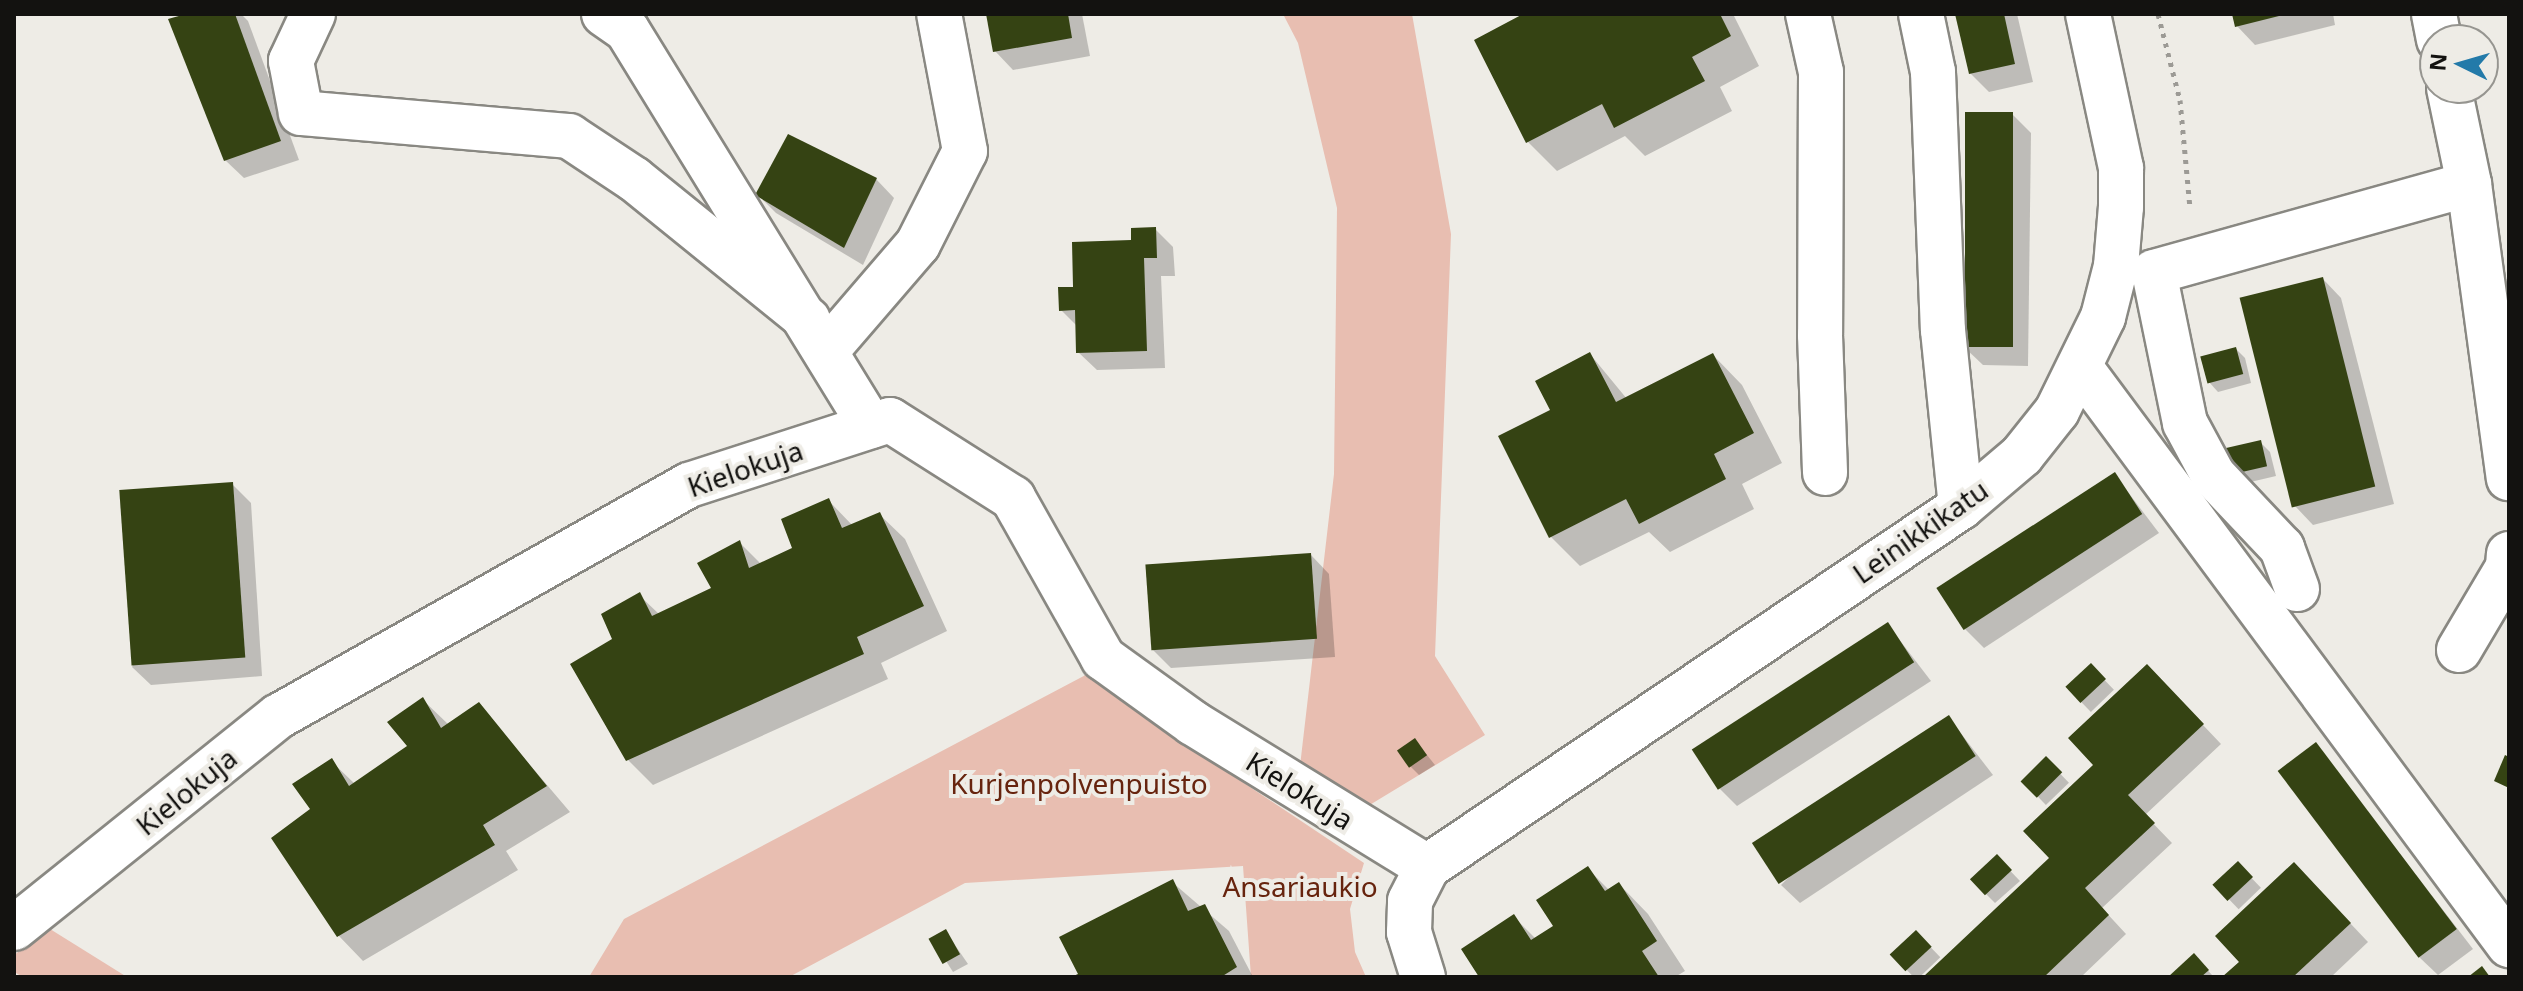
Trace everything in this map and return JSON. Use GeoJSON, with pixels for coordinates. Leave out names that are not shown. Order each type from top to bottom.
{"type":"FeatureCollection","features":[{"type":"Feature","properties":{"kind":"street"},"geometry":{"type":"LineString","coordinates":[[313,14],[291,61],[301,113],[569,136],[634,179],[817,336]]}},
{"type":"Feature","properties":{"kind":"street"},"geometry":{"type":"LineString","coordinates":[[604,14],[627,30],[871,426]]}},
{"type":"Feature","properties":{"kind":"street"},"geometry":{"type":"LineString","coordinates":[[817,336],[918,244],[965,151],[939,14]]}},
{"type":"Feature","properties":{"kind":"street"},"geometry":{"type":"LineString","coordinates":[[1808,14],[1821,72],[1820,335],[1825,473]]}},
{"type":"Feature","properties":{"kind":"street"},"geometry":{"type":"LineString","coordinates":[[1921,14],[1933,72],[1943,330],[1961,507]]}},
{"type":"Feature","properties":{"kind":"street","name":"Leinikkikatu"},"geometry":{"type":"LineString","coordinates":[[1427,867],[1961,507],[2022,455],[2057,411],[2103,317],[2116,266],[2121,207],[2121,168],[2088,14]]}},
{"type":"Feature","properties":{"kind":"street"},"geometry":{"type":"LineString","coordinates":[[2452,104],[2469,184],[2509,478]]}},
{"type":"Feature","properties":{"kind":"street"},"geometry":{"type":"LineString","coordinates":[[2297,589],[2282,548],[2213,475],[2185,423],[2154,272],[2469,184]]}},
{"type":"Feature","properties":{"kind":"street"},"geometry":{"type":"LineString","coordinates":[[2080,367],[2509,945]]}},
{"type":"Feature","properties":{"kind":"street","name":"Kielokuja"},"geometry":{"type":"LineString","coordinates":[[14,928],[279,716],[689,485],[890,420],[1013,498],[1103,658],[1193,723],[1427,867]]}},
{"type":"Feature","properties":{"kind":"street"},"geometry":{"type":"LineString","coordinates":[[2459,650],[2508,567],[2509,554]]}},
{"type":"Feature","properties":{"kind":"street"},"geometry":{"type":"LineString","coordinates":[[1423,977],[1409,932],[1410,901],[1427,867]]}},
{"type":"Feature","properties":{"kind":"path"},"geometry":{"type":"LineString","coordinates":[[2158,14],[2180,100],[2187,196]]}},
{"type":"Feature","properties":{"kind":"green space"},"geometry":{"type":"Polygon","coordinates":[[[1283,14],[1412,14],[1451,234],[1435,656],[1485,735],[1368,806],[1300,766],[1334,474],[1337,208],[1298,43],[1283,14]]]}},
{"type":"Feature","properties":{"kind":"green space","name":"Kurjenpolvenpuisto"},"geometry":{"type":"Polygon","coordinates":[[[1097,669],[1121,701],[1364,863],[1350,909],[1355,952],[1366,977],[1251,977],[1243,866],[965,883],[789,977],[589,977],[624,919],[1097,669]]]}},
{"type":"Feature","properties":{"kind":"green space"},"geometry":{"type":"Polygon","coordinates":[[[50,929],[127,977],[23,977],[14,972],[14,955],[50,929]]]}},
{"type":"Feature","properties":{"kind":"building"},"geometry":{"type":"Polygon","coordinates":[[[186,14],[235,14],[281,141],[224,161],[168,19],[186,14]]]}},
{"type":"Feature","properties":{"kind":"building"},"geometry":{"type":"Polygon","coordinates":[[[986,14],[1068,14],[1072,38],[993,52],[986,14]]]}},
{"type":"Feature","properties":{"kind":"building"},"geometry":{"type":"Polygon","coordinates":[[[1523,14],[1720,14],[1731,36],[1692,57],[1705,81],[1614,128],[1602,104],[1526,143],[1474,40],[1523,14]]]}},
{"type":"Feature","properties":{"kind":"building"},"geometry":{"type":"Polygon","coordinates":[[[1955,14],[2004,14],[2015,64],[1969,74],[1955,14]]]}},
{"type":"Feature","properties":{"kind":"building"},"geometry":{"type":"Polygon","coordinates":[[[2232,14],[2283,14],[2283,15],[2235,27],[2232,14]]]}},
{"type":"Feature","properties":{"kind":"building"},"geometry":{"type":"Polygon","coordinates":[[[1965,112],[2013,112],[2013,347],[1965,347],[1965,112]]]}},
{"type":"Feature","properties":{"kind":"building"},"geometry":{"type":"Polygon","coordinates":[[[788,134],[877,178],[844,248],[755,195],[788,134]]]}},
{"type":"Feature","properties":{"kind":"building"},"geometry":{"type":"Polygon","coordinates":[[[1156,227],[1157,258],[1144,258],[1147,351],[1076,353],[1075,310],[1059,311],[1058,287],[1073,287],[1072,242],[1131,240],[1131,228],[1156,227]]]}},
{"type":"Feature","properties":{"kind":"building"},"geometry":{"type":"Polygon","coordinates":[[[2323,277],[2375,487],[2292,507],[2240,298],[2323,277]]]}},
{"type":"Feature","properties":{"kind":"building"},"geometry":{"type":"Polygon","coordinates":[[[2236,347],[2243,374],[2208,384],[2200,357],[2236,347]]]}},
{"type":"Feature","properties":{"kind":"building"},"geometry":{"type":"Polygon","coordinates":[[[1590,352],[1616,402],[1713,353],[1754,433],[1714,454],[1726,479],[1639,524],[1626,499],[1549,538],[1498,436],[1550,410],[1535,381],[1590,352]]]}},
{"type":"Feature","properties":{"kind":"building"},"geometry":{"type":"Polygon","coordinates":[[[2261,440],[2267,466],[2230,475],[2224,449],[2261,440]]]}},
{"type":"Feature","properties":{"kind":"building"},"geometry":{"type":"Polygon","coordinates":[[[2115,472],[2142,514],[1964,630],[1936,588],[2115,472]]]}},
{"type":"Feature","properties":{"kind":"building"},"geometry":{"type":"Polygon","coordinates":[[[233,482],[245,658],[132,666],[119,490],[233,482]]]}},
{"type":"Feature","properties":{"kind":"building"},"geometry":{"type":"Polygon","coordinates":[[[829,498],[842,528],[880,512],[924,606],[857,637],[864,654],[626,761],[570,664],[612,639],[601,614],[640,592],[652,616],[711,588],[697,563],[740,540],[749,568],[792,548],[781,519],[829,498]]]}},
{"type":"Feature","properties":{"kind":"building"},"geometry":{"type":"Polygon","coordinates":[[[1311,553],[1317,639],[1151,650],[1145,565],[1311,553]]]}},
{"type":"Feature","properties":{"kind":"building"},"geometry":{"type":"Polygon","coordinates":[[[1888,622],[1914,662],[1718,790],[1692,749],[1888,622]]]}},
{"type":"Feature","properties":{"kind":"building"},"geometry":{"type":"Polygon","coordinates":[[[2091,663],[2106,679],[2080,703],[2065,687],[2091,663]]]}},
{"type":"Feature","properties":{"kind":"building"},"geometry":{"type":"Polygon","coordinates":[[[2147,664],[2204,724],[2128,795],[2155,823],[2085,888],[2109,915],[2044,977],[1923,977],[2049,858],[2023,831],[2093,765],[2068,738],[2147,664]]]}},
{"type":"Feature","properties":{"kind":"building"},"geometry":{"type":"Polygon","coordinates":[[[423,697],[441,728],[479,702],[547,786],[483,825],[495,845],[337,937],[271,838],[310,809],[292,784],[332,758],[349,786],[407,746],[387,722],[423,697]]]}},
{"type":"Feature","properties":{"kind":"building"},"geometry":{"type":"Polygon","coordinates":[[[1949,715],[1976,756],[1779,884],[1752,843],[1949,715]]]}},
{"type":"Feature","properties":{"kind":"building"},"geometry":{"type":"Polygon","coordinates":[[[1415,738],[1427,755],[1409,768],[1397,751],[1415,738]]]}},
{"type":"Feature","properties":{"kind":"building"},"geometry":{"type":"Polygon","coordinates":[[[2316,742],[2457,929],[2418,958],[2278,771],[2316,742]]]}},
{"type":"Feature","properties":{"kind":"building"},"geometry":{"type":"Polygon","coordinates":[[[2505,755],[2509,757],[2509,788],[2494,781],[2505,755]]]}},
{"type":"Feature","properties":{"kind":"building"},"geometry":{"type":"Polygon","coordinates":[[[2046,756],[2062,772],[2037,798],[2021,781],[2046,756]]]}},
{"type":"Feature","properties":{"kind":"building"},"geometry":{"type":"Polygon","coordinates":[[[1997,854],[2012,870],[1985,895],[1970,879],[1997,854]]]}},
{"type":"Feature","properties":{"kind":"building"},"geometry":{"type":"Polygon","coordinates":[[[2238,861],[2253,877],[2227,901],[2212,885],[2238,861]]]}},
{"type":"Feature","properties":{"kind":"building"},"geometry":{"type":"Polygon","coordinates":[[[2294,862],[2351,923],[2293,977],[2222,977],[2239,962],[2215,936],[2294,862]]]}},
{"type":"Feature","properties":{"kind":"building"},"geometry":{"type":"Polygon","coordinates":[[[1588,866],[1605,891],[1619,882],[1657,941],[1642,951],[1659,977],[1479,977],[1461,949],[1514,914],[1531,940],[1553,926],[1536,900],[1588,866]]]}},
{"type":"Feature","properties":{"kind":"building"},"geometry":{"type":"Polygon","coordinates":[[[1173,879],[1188,911],[1205,904],[1237,967],[1221,977],[1071,977],[1078,974],[1059,937],[1173,879]]]}},
{"type":"Feature","properties":{"kind":"building"},"geometry":{"type":"Polygon","coordinates":[[[946,929],[960,954],[943,964],[929,939],[946,929]]]}},
{"type":"Feature","properties":{"kind":"building"},"geometry":{"type":"Polygon","coordinates":[[[1916,930],[1932,947],[1905,971],[1890,955],[1916,930]]]}},
{"type":"Feature","properties":{"kind":"building"},"geometry":{"type":"Polygon","coordinates":[[[2194,953],[2209,970],[2201,977],[2168,977],[2194,953]]]}},
{"type":"Feature","properties":{"kind":"building"},"geometry":{"type":"Polygon","coordinates":[[[2482,966],[2490,977],[2468,977],[2482,966]]]}},
{"type":"Feature","properties":{"kind":"park label","name":"Ansariaukio"},"geometry":{"type":"Point","coordinates":[1300,886]}}]}
